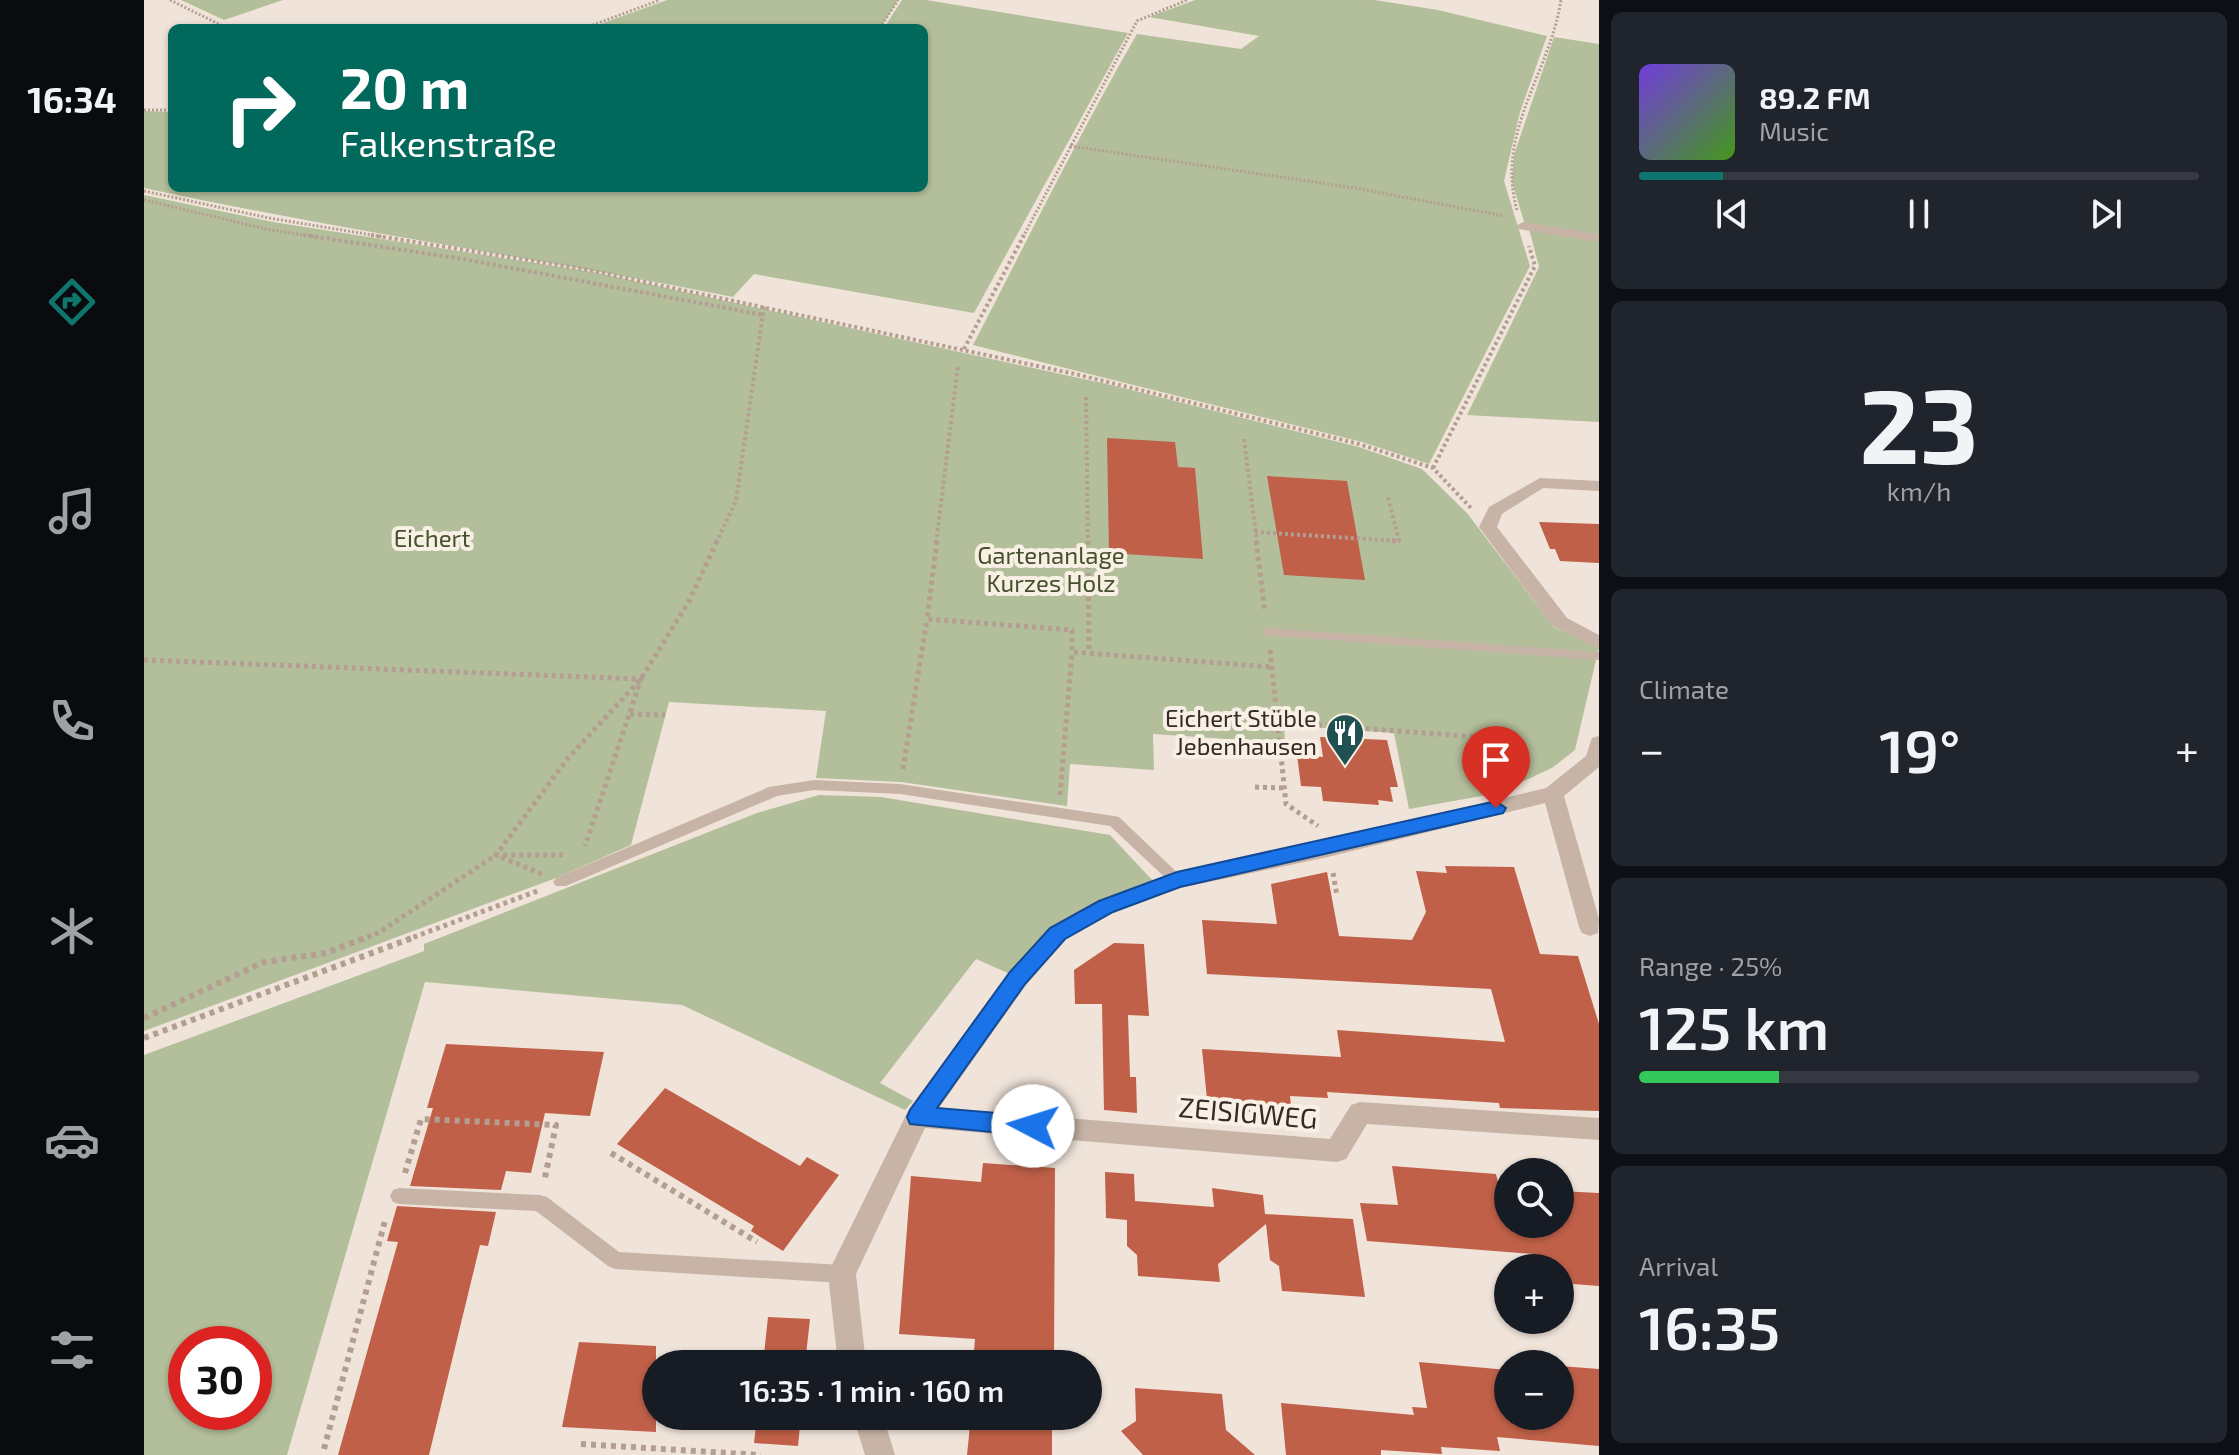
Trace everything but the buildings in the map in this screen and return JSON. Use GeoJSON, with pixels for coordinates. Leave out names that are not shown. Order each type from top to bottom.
{"type":"FeatureCollection","features":[{"type":"Feature","properties":{"kind":"street"},"geometry":{"type":"LineString","coordinates":[[1522,222],[1599,238]]}},
{"type":"Feature","properties":{"kind":"street"},"geometry":{"type":"LineString","coordinates":[[1599,486],[1540,483],[1495,511],[1488,527],[1560,622],[1599,643]]}},
{"type":"Feature","properties":{"kind":"street"},"geometry":{"type":"LineString","coordinates":[[850,1350],[842,1274],[918,1117],[1018,978],[1058,933],[1106,906],[1177,880],[1345,845],[1553,794],[1595,759],[1599,743]]}},
{"type":"Feature","properties":{"kind":"street"},"geometry":{"type":"LineString","coordinates":[[1553,794],[1590,927]]}},
{"type":"Feature","properties":{"kind":"street","name":"ZEISIGWEG"},"geometry":{"type":"LineString","coordinates":[[918,1117],[1337,1151],[1360,1113],[1599,1129]]}},
{"type":"Feature","properties":{"kind":"street"},"geometry":{"type":"LineString","coordinates":[[872,1430],[880,1455]]}},
{"type":"Feature","properties":{"kind":"lane"},"geometry":{"type":"LineString","coordinates":[[1268,632],[1599,656]]}},
{"type":"Feature","properties":{"kind":"lane"},"geometry":{"type":"LineString","coordinates":[[561,882],[774,791],[814,785],[900,789],[1114,821],[1177,880]]}},
{"type":"Feature","properties":{"kind":"lane"},"geometry":{"type":"LineString","coordinates":[[399,1196],[540,1203],[615,1260],[842,1274]]}},
{"type":"Feature","properties":{"kind":"path"},"geometry":{"type":"LineString","coordinates":[[170,0],[219,24]]}},
{"type":"Feature","properties":{"kind":"path"},"geometry":{"type":"LineString","coordinates":[[596,24],[660,0]]}},
{"type":"Feature","properties":{"kind":"path"},"geometry":{"type":"LineString","coordinates":[[883,24],[898,0]]}},
{"type":"Feature","properties":{"kind":"path"},"geometry":{"type":"LineString","coordinates":[[964,349],[1137,21],[1187,0]]}},
{"type":"Feature","properties":{"kind":"path"},"geometry":{"type":"LineString","coordinates":[[1433,468],[1535,266],[1509,180],[1511,155],[1558,20],[1561,0]]}},
{"type":"Feature","properties":{"kind":"path"},"geometry":{"type":"LineString","coordinates":[[144,110],[168,110]]}},
{"type":"Feature","properties":{"kind":"path"},"geometry":{"type":"LineString","coordinates":[[1070,146],[1355,188],[1522,222]]}},
{"type":"Feature","properties":{"kind":"path"},"geometry":{"type":"LineString","coordinates":[[144,191],[269,218],[584,269],[764,306],[964,349],[1359,444],[1433,468],[1488,527]]}},
{"type":"Feature","properties":{"kind":"path"},"geometry":{"type":"LineString","coordinates":[[144,200],[266,229],[463,259],[764,315]]}},
{"type":"Feature","properties":{"kind":"path"},"geometry":{"type":"LineString","coordinates":[[144,1018],[264,962],[326,953],[378,933],[496,855],[568,758],[641,679],[689,601],[736,501],[764,306]]}},
{"type":"Feature","properties":{"kind":"path"},"geometry":{"type":"LineString","coordinates":[[900,789],[927,619],[958,366]]}},
{"type":"Feature","properties":{"kind":"path"},"geometry":{"type":"LineString","coordinates":[[1086,397],[1089,653]]}},
{"type":"Feature","properties":{"kind":"path"},"geometry":{"type":"LineString","coordinates":[[1244,439],[1286,804],[1345,845]]}},
{"type":"Feature","properties":{"kind":"path"},"geometry":{"type":"LineString","coordinates":[[1255,532],[1399,541],[1388,497]]}},
{"type":"Feature","properties":{"kind":"path"},"geometry":{"type":"LineString","coordinates":[[927,619],[1072,630],[1059,812]]}},
{"type":"Feature","properties":{"kind":"path"},"geometry":{"type":"LineString","coordinates":[[1072,652],[1272,667]]}},
{"type":"Feature","properties":{"kind":"path"},"geometry":{"type":"LineString","coordinates":[[144,660],[641,679]]}},
{"type":"Feature","properties":{"kind":"path"},"geometry":{"type":"LineString","coordinates":[[591,850],[583,855],[641,679]]}},
{"type":"Feature","properties":{"kind":"path"},"geometry":{"type":"LineString","coordinates":[[630,714],[665,715]]}},
{"type":"Feature","properties":{"kind":"path"},"geometry":{"type":"LineString","coordinates":[[1278,722],[1491,738]]}},
{"type":"Feature","properties":{"kind":"path"},"geometry":{"type":"LineString","coordinates":[[1255,787],[1285,788]]}},
{"type":"Feature","properties":{"kind":"path"},"geometry":{"type":"LineString","coordinates":[[496,855],[568,855]]}},
{"type":"Feature","properties":{"kind":"path"},"geometry":{"type":"LineString","coordinates":[[496,855],[561,882]]}},
{"type":"Feature","properties":{"kind":"path"},"geometry":{"type":"LineString","coordinates":[[144,1038],[561,882]]}},
{"type":"Feature","properties":{"kind":"path"},"geometry":{"type":"LineString","coordinates":[[324,1449],[393,1194],[399,1196],[421,1119],[556,1125],[540,1203]]}},
{"type":"Feature","properties":{"kind":"path"},"geometry":{"type":"LineString","coordinates":[[611,1153],[805,1272]]}},
{"type":"Feature","properties":{"kind":"path"},"geometry":{"type":"LineString","coordinates":[[581,1444],[761,1455]]}},
{"type":"Feature","properties":{"kind":"green space"},"geometry":{"type":"Polygon","coordinates":[[[181,0],[283,0],[224,20],[181,0]]]}},
{"type":"Feature","properties":{"kind":"green space"},"geometry":{"type":"Polygon","coordinates":[[[667,0],[898,0],[883,24],[601,24],[667,0]]]}},
{"type":"Feature","properties":{"kind":"green space"},"geometry":{"type":"Polygon","coordinates":[[[902,0],[926,0],[1128,33],[974,313],[754,274],[733,297],[144,188],[144,111],[168,112],[168,192],[928,192],[928,24],[887,24],[902,0]]]}},
{"type":"Feature","properties":{"kind":"green space"},"geometry":{"type":"Polygon","coordinates":[[[1195,0],[1374,0],[1438,10],[1547,36],[1520,112],[1504,181],[1530,266],[1429,464],[1362,442],[973,345],[1073,150],[1137,34],[1241,49],[1259,36],[1149,17],[1195,0]]]}},
{"type":"Feature","properties":{"kind":"green space"},"geometry":{"type":"Polygon","coordinates":[[[1554,37],[1599,44],[1599,238],[1525,225],[1512,182],[1514,155],[1554,37]]]}},
{"type":"Feature","properties":{"kind":"green space","name":"Eichert"},"geometry":{"type":"Polygon","coordinates":[[[144,195],[273,222],[593,272],[1111,385],[1359,447],[1422,469],[1467,513],[1554,627],[1599,647],[1575,750],[1552,768],[1498,793],[1409,809],[1394,733],[1284,725],[1285,743],[1153,734],[1154,770],[1070,764],[1067,806],[901,782],[816,778],[826,711],[669,702],[631,845],[556,878],[144,1031],[144,195]]]}},
{"type":"Feature","properties":{"kind":"green space"},"geometry":{"type":"Polygon","coordinates":[[[1529,229],[1599,240],[1599,422],[1467,415],[1539,267],[1529,229]]]}},
{"type":"Feature","properties":{"kind":"green space"},"geometry":{"type":"Polygon","coordinates":[[[819,795],[881,797],[1110,835],[1154,882],[1010,974],[976,959],[880,1083],[913,1101],[905,1110],[682,1005],[425,982],[287,1455],[144,1455],[144,1055],[424,951],[424,944],[757,813],[819,795]]]}},
{"type":"Feature","properties":{"kind":"place","name":"Eichert Stüble Jebenhausen"},"geometry":{"type":"Point","coordinates":[1345,767]}},
{"type":"Feature","properties":{"kind":"route"},"geometry":{"type":"LineString","coordinates":[[1033,1126],[918,1117],[1018,978],[1058,933],[1106,906],[1177,880],[1328,849],[1496,808]]}},
{"type":"Feature","properties":{"kind":"park label","name":"Gartenanlage Kurzes Holz"},"geometry":{"type":"Point","coordinates":[1051,570]}}]}
